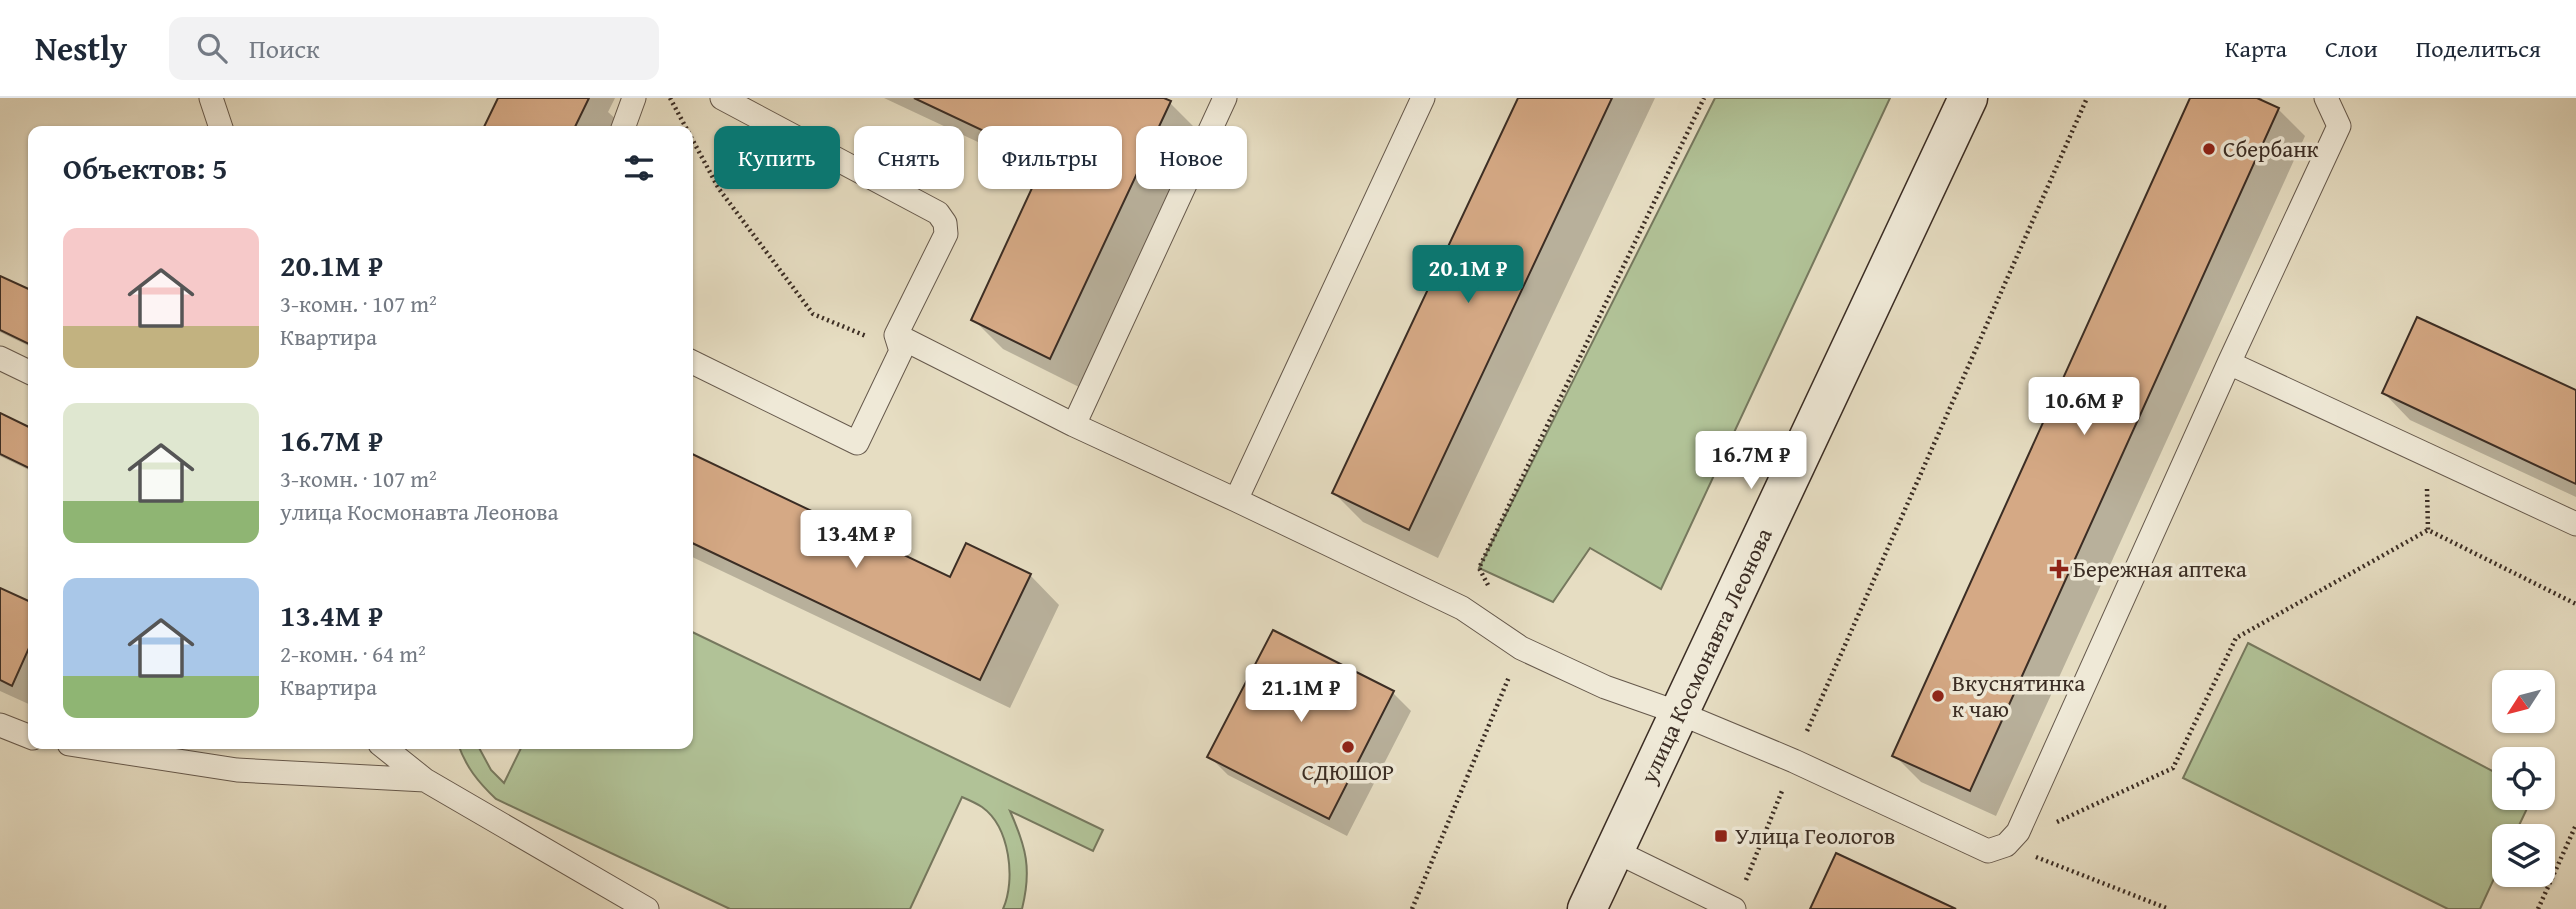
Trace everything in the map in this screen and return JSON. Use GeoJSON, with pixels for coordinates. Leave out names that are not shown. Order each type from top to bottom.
{"type":"FeatureCollection","features":[{"type":"Feature","properties":{"kind":"main road","name":"улица Космонавта Леонова"},"geometry":{"type":"LineString","coordinates":[[1587,909],[1968,98]]}},
{"type":"Feature","properties":{"kind":"lane"},"geometry":{"type":"LineString","coordinates":[[211,98],[220,126]]}},
{"type":"Feature","properties":{"kind":"lane"},"geometry":{"type":"LineString","coordinates":[[624,126],[634,98]]}},
{"type":"Feature","properties":{"kind":"lane"},"geometry":{"type":"LineString","coordinates":[[693,362],[857,443],[946,234],[945,223],[938,213],[722,98]]}},
{"type":"Feature","properties":{"kind":"lane"},"geometry":{"type":"LineString","coordinates":[[1073,425],[1225,98]]}},
{"type":"Feature","properties":{"kind":"lane"},"geometry":{"type":"LineString","coordinates":[[1236,499],[1423,98]]}},
{"type":"Feature","properties":{"kind":"lane"},"geometry":{"type":"LineString","coordinates":[[898,343],[1236,499],[1462,608],[1521,648],[1605,687],[1679,713],[1794,761],[1988,851],[2006,845],[2018,832],[2339,126],[2326,98]]}},
{"type":"Feature","properties":{"kind":"lane"},"geometry":{"type":"LineString","coordinates":[[0,358],[28,372]]}},
{"type":"Feature","properties":{"kind":"lane"},"geometry":{"type":"LineString","coordinates":[[2229,363],[2576,524]]}},
{"type":"Feature","properties":{"kind":"lane"},"geometry":{"type":"LineString","coordinates":[[0,725],[28,736]]}},
{"type":"Feature","properties":{"kind":"lane"},"geometry":{"type":"LineString","coordinates":[[101,749],[237,770],[425,780]]}},
{"type":"Feature","properties":{"kind":"lane"},"geometry":{"type":"LineString","coordinates":[[386,749],[425,780],[647,909]]}},
{"type":"Feature","properties":{"kind":"lane"},"geometry":{"type":"LineString","coordinates":[[1615,851],[1734,909]]}},
{"type":"Feature","properties":{"kind":"path"},"geometry":{"type":"LineString","coordinates":[[670,98],[685,126]]}},
{"type":"Feature","properties":{"kind":"path"},"geometry":{"type":"LineString","coordinates":[[1491,591],[1479,568],[1704,98]]}},
{"type":"Feature","properties":{"kind":"path"},"geometry":{"type":"LineString","coordinates":[[1744,884],[1794,761],[2087,98]]}},
{"type":"Feature","properties":{"kind":"path"},"geometry":{"type":"LineString","coordinates":[[693,141],[719,189],[813,314],[898,343]]}},
{"type":"Feature","properties":{"kind":"path"},"geometry":{"type":"LineString","coordinates":[[2425,453],[2428,530]]}},
{"type":"Feature","properties":{"kind":"path"},"geometry":{"type":"LineString","coordinates":[[2006,845],[2173,768],[2236,638],[2428,530]]}},
{"type":"Feature","properties":{"kind":"path"},"geometry":{"type":"LineString","coordinates":[[2428,530],[2576,604]]}},
{"type":"Feature","properties":{"kind":"path"},"geometry":{"type":"LineString","coordinates":[[1412,909],[1521,648]]}},
{"type":"Feature","properties":{"kind":"path"},"geometry":{"type":"LineString","coordinates":[[2538,909],[2576,825]]}},
{"type":"Feature","properties":{"kind":"path"},"geometry":{"type":"LineString","coordinates":[[2006,845],[2169,909]]}},
{"type":"Feature","properties":{"kind":"green space"},"geometry":{"type":"Polygon","coordinates":[[[1715,98],[1890,98],[1661,589],[1590,548],[1553,602],[1479,568],[1715,98]]]}},
{"type":"Feature","properties":{"kind":"green space"},"geometry":{"type":"Polygon","coordinates":[[[693,632],[1103,830],[1093,851],[1010,811],[1026,859],[1027,882],[1022,909],[1003,909],[1009,884],[1008,855],[1004,840],[991,816],[982,807],[962,797],[910,909],[730,909],[496,799],[478,780],[460,749],[480,749],[491,770],[504,783],[521,749],[693,749],[693,632]]]}},
{"type":"Feature","properties":{"kind":"green space"},"geometry":{"type":"Polygon","coordinates":[[[2248,643],[2492,771],[2492,810],[2526,810],[2520,824],[2492,824],[2492,883],[2480,909],[2448,909],[2183,778],[2248,643]]]}},
{"type":"Feature","properties":{"kind":"building"},"geometry":{"type":"Polygon","coordinates":[[[498,98],[589,98],[575,126],[484,126],[498,98]]]}},
{"type":"Feature","properties":{"kind":"building"},"geometry":{"type":"Polygon","coordinates":[[[914,98],[1164,98],[1171,101],[1159,126],[1136,126],[1136,176],[1050,359],[971,320],[1032,189],[1122,189],[1122,126],[978,126],[978,128],[914,98]]]}},
{"type":"Feature","properties":{"kind":"building"},"geometry":{"type":"Polygon","coordinates":[[[1518,98],[1612,98],[1409,530],[1332,493],[1518,98]]]}},
{"type":"Feature","properties":{"kind":"building"},"geometry":{"type":"Polygon","coordinates":[[[2190,98],[2257,98],[2279,108],[1970,791],[1892,756],[2190,98]]]}},
{"type":"Feature","properties":{"kind":"building"},"geometry":{"type":"Polygon","coordinates":[[[0,276],[28,289],[28,344],[0,330],[0,276]]]}},
{"type":"Feature","properties":{"kind":"building"},"geometry":{"type":"Polygon","coordinates":[[[2417,317],[2576,390],[2576,484],[2382,393],[2417,317]]]}},
{"type":"Feature","properties":{"kind":"building"},"geometry":{"type":"Polygon","coordinates":[[[0,413],[28,427],[28,468],[0,454],[0,413]]]}},
{"type":"Feature","properties":{"kind":"building"},"geometry":{"type":"Polygon","coordinates":[[[693,454],[950,577],[966,543],[1031,574],[980,680],[693,543],[693,454]]]}},
{"type":"Feature","properties":{"kind":"building"},"geometry":{"type":"Polygon","coordinates":[[[0,588],[28,601],[28,650],[12,686],[0,680],[0,588]]]}},
{"type":"Feature","properties":{"kind":"building"},"geometry":{"type":"Polygon","coordinates":[[[1273,630],[1394,691],[1329,819],[1207,757],[1273,630]]]}},
{"type":"Feature","properties":{"kind":"building"},"geometry":{"type":"Polygon","coordinates":[[[1836,853],[1956,909],[1810,909],[1836,853]]]}},
{"type":"Feature","properties":{"kind":"place","name":"Сбербанк"},"geometry":{"type":"Point","coordinates":[2209,149]}},
{"type":"Feature","properties":{"kind":"place","name":"Бережная аптека"},"geometry":{"type":"Point","coordinates":[2059,569]}},
{"type":"Feature","properties":{"kind":"place","name":"Вкуснятинка к чаю"},"geometry":{"type":"Point","coordinates":[1938,696]}},
{"type":"Feature","properties":{"kind":"place","name":"СДЮШОР"},"geometry":{"type":"Point","coordinates":[1348,747]}},
{"type":"Feature","properties":{"kind":"place","name":"Улица Геологов"},"geometry":{"type":"Point","coordinates":[1721,836]}}]}
